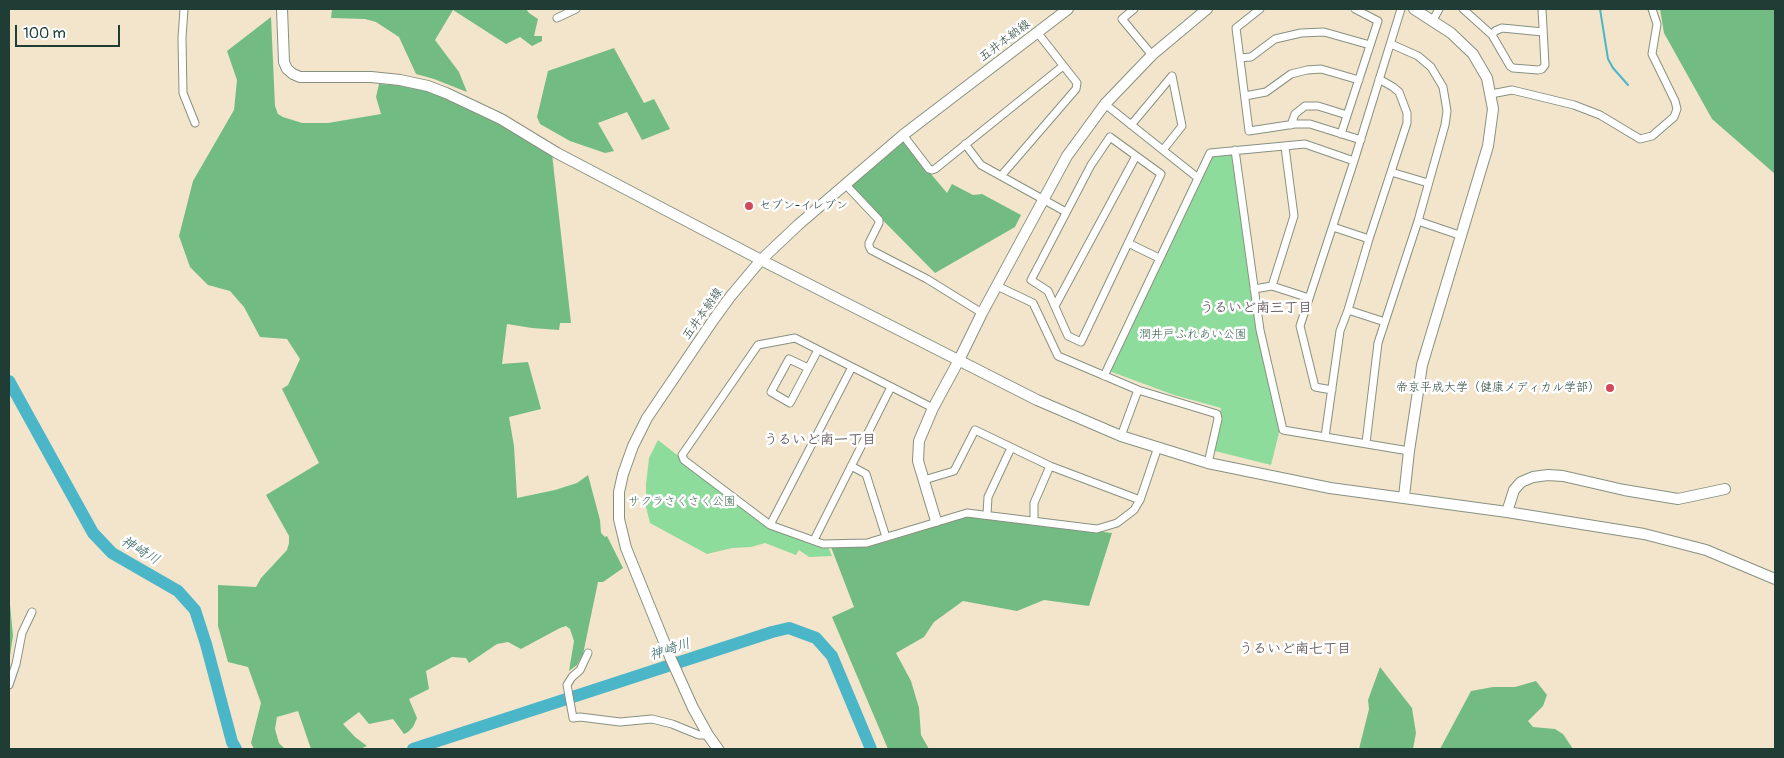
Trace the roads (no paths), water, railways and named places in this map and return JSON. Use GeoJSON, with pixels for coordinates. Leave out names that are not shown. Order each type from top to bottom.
{"type":"FeatureCollection","features":[{"type":"Feature","properties":{"kind":"street"},"geometry":{"type":"LineString","coordinates":[[184,9],[182,38],[183,94],[195,123]]}},
{"type":"Feature","properties":{"kind":"street"},"geometry":{"type":"LineString","coordinates":[[282,9],[284,62],[287,69],[293,74],[300,77],[371,77],[400,80],[428,86],[446,93],[500,119],[557,153],[761,260],[1037,400],[1121,436],[1208,463],[1330,488],[1618,529],[1684,543],[1743,564],[1775,579]]}},
{"type":"Feature","properties":{"kind":"street"},"geometry":{"type":"LineString","coordinates":[[557,18],[576,9]]}},
{"type":"Feature","properties":{"kind":"street","name":"五井本納線"},"geometry":{"type":"LineString","coordinates":[[718,749],[708,735],[671,659],[631,562],[623,537],[619,510],[619,492],[628,456],[647,418],[724,304],[761,260],[798,225],[903,135],[1068,9]]}},
{"type":"Feature","properties":{"kind":"street"},"geometry":{"type":"LineString","coordinates":[[1134,9],[1122,19],[1152,55]]}},
{"type":"Feature","properties":{"kind":"street"},"geometry":{"type":"LineString","coordinates":[[936,521],[918,461],[917,450],[923,430],[933,408],[982,313],[1067,156],[1104,104],[1195,13],[1207,9]]}},
{"type":"Feature","properties":{"kind":"street"},"geometry":{"type":"LineString","coordinates":[[1260,9],[1236,28],[1249,131],[1310,124],[1361,140]]}},
{"type":"Feature","properties":{"kind":"street"},"geometry":{"type":"LineString","coordinates":[[1341,134],[1378,21],[1355,9]]}},
{"type":"Feature","properties":{"kind":"street"},"geometry":{"type":"LineString","coordinates":[[1332,390],[1315,387],[1300,326],[1361,140],[1401,9]]}},
{"type":"Feature","properties":{"kind":"street"},"geometry":{"type":"LineString","coordinates":[[1404,498],[1408,451],[1422,365],[1488,146],[1493,109],[1487,78],[1473,54],[1433,20],[1414,9]]}},
{"type":"Feature","properties":{"kind":"street"},"geometry":{"type":"LineString","coordinates":[[1433,20],[1439,9]]}},
{"type":"Feature","properties":{"kind":"street"},"geometry":{"type":"LineString","coordinates":[[1463,9],[1492,35],[1510,66],[1538,70],[1542,69],[1545,65],[1542,9]]}},
{"type":"Feature","properties":{"kind":"street"},"geometry":{"type":"LineString","coordinates":[[1491,94],[1512,90],[1574,105],[1600,115],[1640,138],[1652,136],[1674,117],[1677,109],[1675,100],[1652,54],[1657,31],[1657,24],[1652,9]]}},
{"type":"Feature","properties":{"kind":"street"},"geometry":{"type":"LineString","coordinates":[[1492,35],[1495,31],[1502,28],[1543,32]]}},
{"type":"Feature","properties":{"kind":"street"},"geometry":{"type":"LineString","coordinates":[[1001,176],[1076,89],[1077,82],[1037,32]]}},
{"type":"Feature","properties":{"kind":"street"},"geometry":{"type":"LineString","coordinates":[[1240,58],[1251,57],[1276,39],[1301,33],[1324,32],[1370,45]]}},
{"type":"Feature","properties":{"kind":"street"},"geometry":{"type":"LineString","coordinates":[[1366,443],[1378,343],[1418,221],[1445,125],[1447,111],[1445,92],[1438,76],[1424,60],[1409,51],[1391,44]]}},
{"type":"Feature","properties":{"kind":"street"},"geometry":{"type":"LineString","coordinates":[[903,135],[929,169],[936,169],[1063,66]]}},
{"type":"Feature","properties":{"kind":"street"},"geometry":{"type":"LineString","coordinates":[[1245,96],[1266,92],[1291,74],[1306,70],[1321,69],[1359,80]]}},
{"type":"Feature","properties":{"kind":"street"},"geometry":{"type":"LineString","coordinates":[[1131,125],[1172,76],[1182,126],[1163,150]]}},
{"type":"Feature","properties":{"kind":"street"},"geometry":{"type":"LineString","coordinates":[[1325,437],[1340,331],[1407,123],[1407,113],[1399,92],[1379,78]]}},
{"type":"Feature","properties":{"kind":"street"},"geometry":{"type":"LineString","coordinates":[[1104,104],[1198,178]]}},
{"type":"Feature","properties":{"kind":"street"},"geometry":{"type":"LineString","coordinates":[[1292,125],[1295,114],[1305,106],[1318,106],[1347,114]]}},
{"type":"Feature","properties":{"kind":"street"},"geometry":{"type":"LineString","coordinates":[[1110,137],[1136,156],[1161,174],[1081,342],[1068,336],[1048,291],[1030,280],[1090,165],[1110,137]]}},
{"type":"Feature","properties":{"kind":"street"},"geometry":{"type":"LineString","coordinates":[[965,144],[981,165],[1066,212]]}},
{"type":"Feature","properties":{"kind":"street"},"geometry":{"type":"LineString","coordinates":[[1104,376],[1210,153],[1305,144],[1354,161]]}},
{"type":"Feature","properties":{"kind":"street"},"geometry":{"type":"LineString","coordinates":[[1272,286],[1294,216],[1285,146]]}},
{"type":"Feature","properties":{"kind":"street"},"geometry":{"type":"LineString","coordinates":[[1235,150],[1260,330],[1283,430],[1408,451]]}},
{"type":"Feature","properties":{"kind":"street"},"geometry":{"type":"LineString","coordinates":[[1055,306],[1136,156]]}},
{"type":"Feature","properties":{"kind":"street"},"geometry":{"type":"LineString","coordinates":[[1391,172],[1428,183]]}},
{"type":"Feature","properties":{"kind":"street"},"geometry":{"type":"LineString","coordinates":[[845,184],[879,220],[869,243],[872,250],[927,278],[982,313]]}},
{"type":"Feature","properties":{"kind":"street"},"geometry":{"type":"LineString","coordinates":[[1418,221],[1462,236]]}},
{"type":"Feature","properties":{"kind":"street"},"geometry":{"type":"LineString","coordinates":[[1333,227],[1369,238]]}},
{"type":"Feature","properties":{"kind":"street"},"geometry":{"type":"LineString","coordinates":[[1128,242],[1159,258]]}},
{"type":"Feature","properties":{"kind":"street"},"geometry":{"type":"LineString","coordinates":[[997,286],[1032,303],[1058,356],[1138,390],[1217,414],[1218,418],[1208,463]]}},
{"type":"Feature","properties":{"kind":"street"},"geometry":{"type":"LineString","coordinates":[[1254,289],[1272,286],[1309,298]]}},
{"type":"Feature","properties":{"kind":"street"},"geometry":{"type":"LineString","coordinates":[[1348,310],[1385,322]]}},
{"type":"Feature","properties":{"kind":"street"},"geometry":{"type":"LineString","coordinates":[[933,408],[795,338],[758,345],[682,455],[684,460],[770,525],[823,544],[867,543],[967,512],[1097,529],[1117,523],[1134,510],[1140,500],[1158,447]]}},
{"type":"Feature","properties":{"kind":"street"},"geometry":{"type":"LineString","coordinates":[[808,368],[789,359],[771,392],[790,403],[818,350]]}},
{"type":"Feature","properties":{"kind":"street"},"geometry":{"type":"LineString","coordinates":[[770,525],[852,368]]}},
{"type":"Feature","properties":{"kind":"street"},"geometry":{"type":"LineString","coordinates":[[814,540],[891,387]]}},
{"type":"Feature","properties":{"kind":"street"},"geometry":{"type":"LineString","coordinates":[[1121,436],[1138,390]]}},
{"type":"Feature","properties":{"kind":"street"},"geometry":{"type":"LineString","coordinates":[[924,480],[954,471],[975,430],[1050,466],[1140,500]]}},
{"type":"Feature","properties":{"kind":"street"},"geometry":{"type":"LineString","coordinates":[[987,514],[988,497],[1011,448]]}},
{"type":"Feature","properties":{"kind":"street"},"geometry":{"type":"LineString","coordinates":[[851,466],[866,474],[886,537]]}},
{"type":"Feature","properties":{"kind":"street"},"geometry":{"type":"LineString","coordinates":[[1034,520],[1034,503],[1050,466]]}},
{"type":"Feature","properties":{"kind":"street"},"geometry":{"type":"LineString","coordinates":[[1507,512],[1514,490],[1521,482],[1533,476],[1548,474],[1678,499],[1724,489]]}},
{"type":"Feature","properties":{"kind":"street"},"geometry":{"type":"LineString","coordinates":[[9,685],[16,664],[22,633],[32,612]]}},
{"type":"Feature","properties":{"kind":"street"},"geometry":{"type":"LineString","coordinates":[[588,653],[580,670],[567,685],[573,718],[580,717],[620,722],[652,719],[672,724],[700,735],[708,735]]}},
{"type":"Feature","properties":{"kind":"waterway"},"geometry":{"type":"LineString","coordinates":[[1600,9],[1608,59],[1613,68],[1628,85]]}},
{"type":"Feature","properties":{"kind":"waterway","name":"神崎川"},"geometry":{"type":"LineString","coordinates":[[9,381],[93,533],[112,553],[178,591],[195,610],[232,742],[236,749]]}},
{"type":"Feature","properties":{"kind":"waterway","name":"神崎川"},"geometry":{"type":"LineString","coordinates":[[413,749],[789,628],[816,638],[832,656],[871,749]]}},
{"type":"Feature","properties":{"kind":"place","name":"セブン-イレブン"},"geometry":{"type":"Point","coordinates":[749,206]}},
{"type":"Feature","properties":{"kind":"place","name":"帝京平成大学（健康メディカル学部）"},"geometry":{"type":"Point","coordinates":[1610,388]}},
{"type":"Feature","properties":{"kind":"district","name":"うるいど南三丁目"},"geometry":{"type":"Point","coordinates":[1256,308]}},
{"type":"Feature","properties":{"kind":"district","name":"うるいど南一丁目"},"geometry":{"type":"Point","coordinates":[820,440]}},
{"type":"Feature","properties":{"kind":"district","name":"うるいど南七丁目"},"geometry":{"type":"Point","coordinates":[1295,649]}},
{"type":"Feature","properties":{"kind":"park label","name":"潤井戸ふれあい公園"},"geometry":{"type":"Point","coordinates":[1193,335]}},
{"type":"Feature","properties":{"kind":"park label","name":"サクラさくさく公園"},"geometry":{"type":"Point","coordinates":[682,502]}}]}
